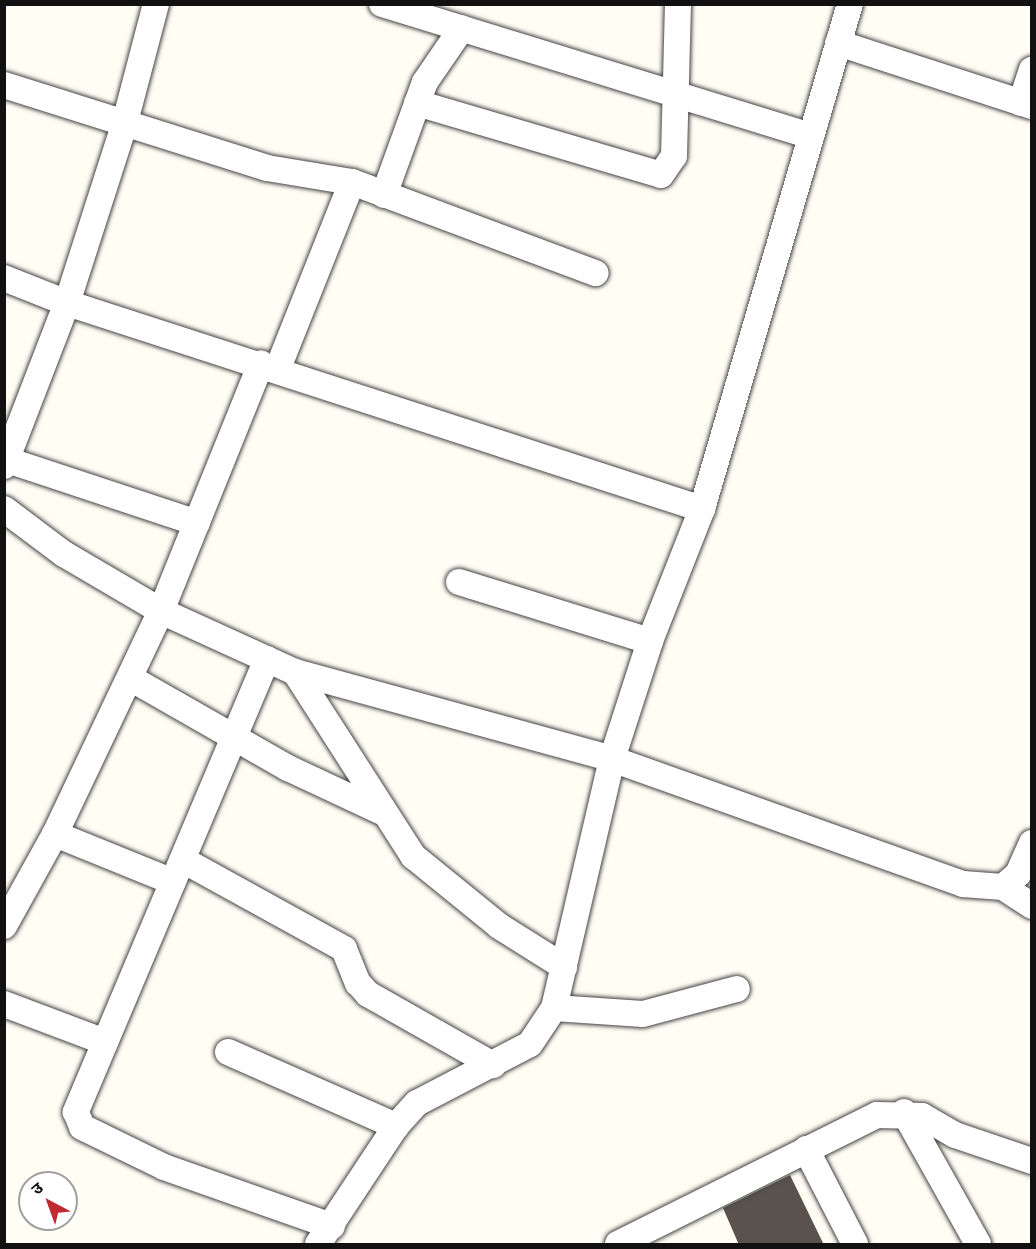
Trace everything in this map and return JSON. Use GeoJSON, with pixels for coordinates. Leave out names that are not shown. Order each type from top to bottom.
{"type":"FeatureCollection","features":[{"type":"Feature","properties":{"kind":"street"},"geometry":{"type":"LineString","coordinates":[[156,4],[125,122],[67,303],[6,463],[197,523]]}},
{"type":"Feature","properties":{"kind":"street"},"geometry":{"type":"LineString","coordinates":[[382,4],[427,10],[462,28],[811,136]]}},
{"type":"Feature","properties":{"kind":"street"},"geometry":{"type":"LineString","coordinates":[[417,103],[661,175],[674,156],[678,4]]}},
{"type":"Feature","properties":{"kind":"street"},"geometry":{"type":"LineString","coordinates":[[267,659],[236,740],[76,1112],[82,1127],[164,1167],[325,1235],[396,1126],[417,1103],[530,1044],[554,1008],[612,759],[650,641],[702,509],[850,4]]}},
{"type":"Feature","properties":{"kind":"street"},"geometry":{"type":"LineString","coordinates":[[384,195],[417,103],[438,60],[462,28]]}},
{"type":"Feature","properties":{"kind":"street"},"geometry":{"type":"LineString","coordinates":[[838,43],[1026,104],[1032,70]]}},
{"type":"Feature","properties":{"kind":"street"},"geometry":{"type":"LineString","coordinates":[[4,85],[267,168],[352,182],[596,273]]}},
{"type":"Feature","properties":{"kind":"street"},"geometry":{"type":"LineString","coordinates":[[4,926],[55,834],[130,678],[161,611],[197,523],[352,182]]}},
{"type":"Feature","properties":{"kind":"street"},"geometry":{"type":"LineString","coordinates":[[4,278],[67,303],[269,365],[702,509]]}},
{"type":"Feature","properties":{"kind":"street"},"geometry":{"type":"LineString","coordinates":[[4,509],[64,554],[161,611],[295,672],[612,759],[963,884],[1003,887],[1032,906]]}},
{"type":"Feature","properties":{"kind":"street"},"geometry":{"type":"LineString","coordinates":[[459,582],[650,641]]}},
{"type":"Feature","properties":{"kind":"street"},"geometry":{"type":"LineString","coordinates":[[295,672],[380,811],[413,856],[443,884],[564,967]]}},
{"type":"Feature","properties":{"kind":"street"},"geometry":{"type":"LineString","coordinates":[[130,678],[236,740],[380,811]]}},
{"type":"Feature","properties":{"kind":"street"},"geometry":{"type":"LineString","coordinates":[[55,834],[178,871],[344,949],[358,983],[368,994],[493,1065]]}},
{"type":"Feature","properties":{"kind":"street"},"geometry":{"type":"LineString","coordinates":[[1003,887],[1018,874],[1032,843]]}},
{"type":"Feature","properties":{"kind":"street"},"geometry":{"type":"LineString","coordinates":[[554,1008],[615,1015],[643,1014],[736,989]]}},
{"type":"Feature","properties":{"kind":"street"},"geometry":{"type":"LineString","coordinates":[[4,1004],[105,1042]]}},
{"type":"Feature","properties":{"kind":"street"},"geometry":{"type":"LineString","coordinates":[[228,1052],[396,1126]]}},
{"type":"Feature","properties":{"kind":"street"},"geometry":{"type":"LineString","coordinates":[[904,1112],[978,1245]]}},
{"type":"Feature","properties":{"kind":"street"},"geometry":{"type":"LineString","coordinates":[[629,1242],[806,1149],[877,1115],[904,1112],[922,1116],[995,1151],[1032,1161]]}},
{"type":"Feature","properties":{"kind":"street"},"geometry":{"type":"LineString","coordinates":[[806,1149],[855,1245]]}},
{"type":"Feature","properties":{"kind":"building"},"geometry":{"type":"Polygon","coordinates":[[[790,1175],[824,1245],[739,1245],[723,1208],[790,1175]]]}}]}
